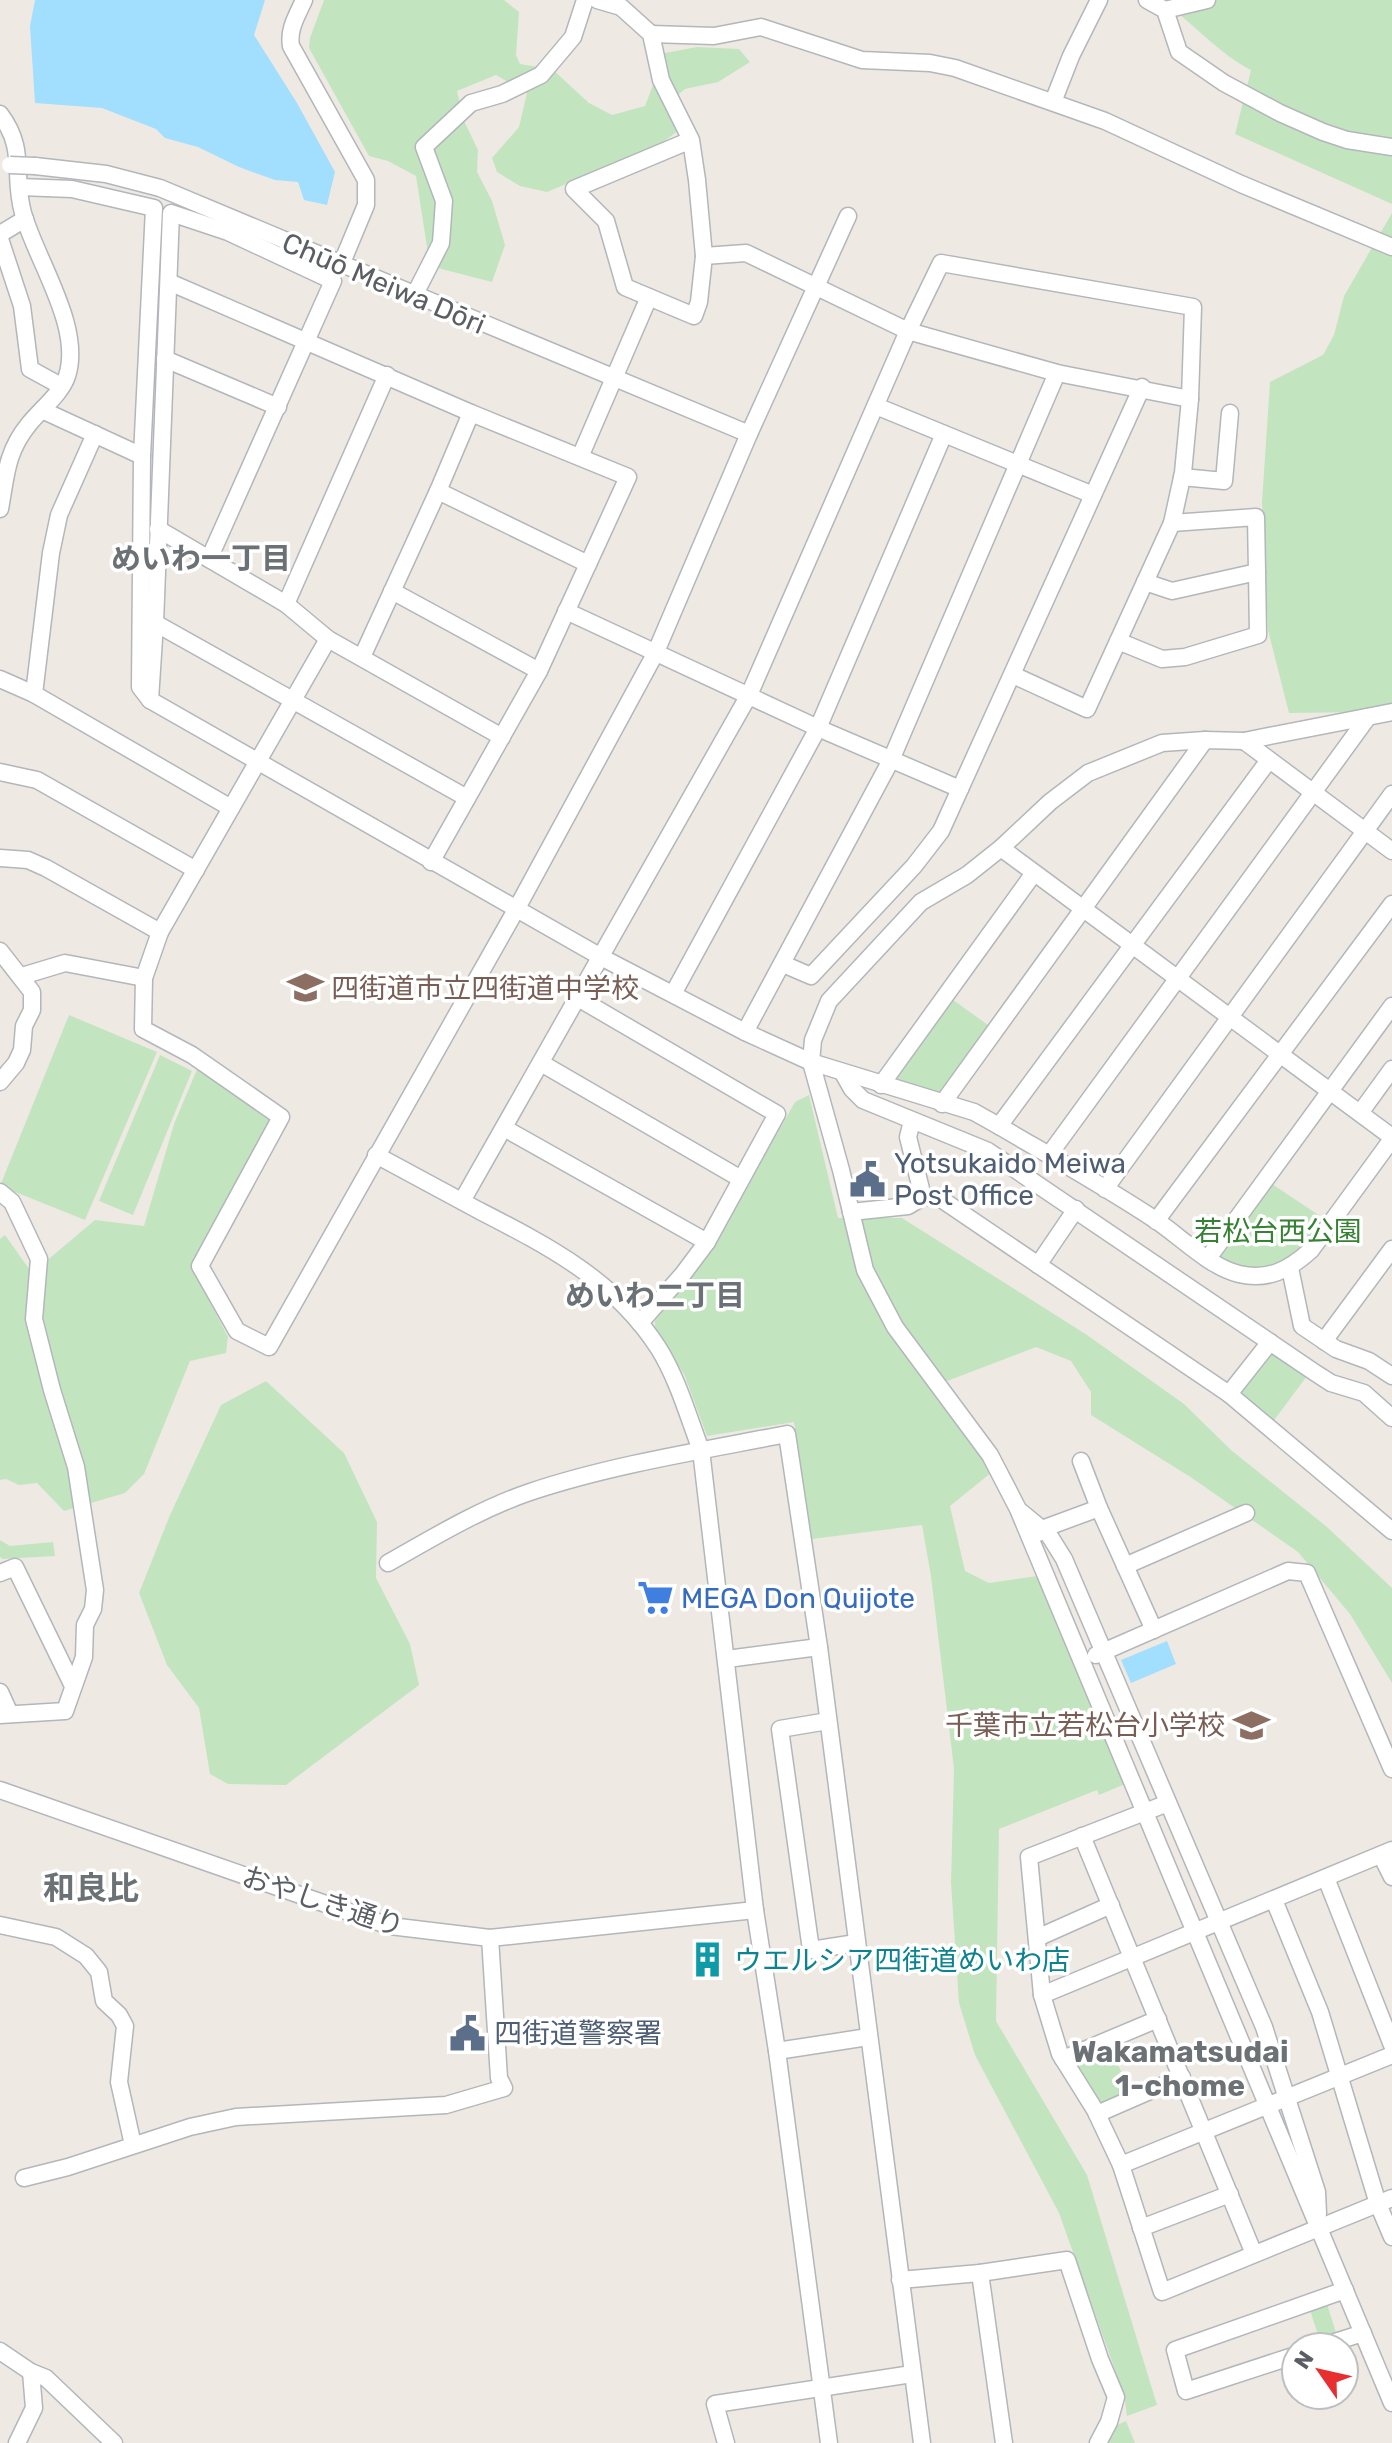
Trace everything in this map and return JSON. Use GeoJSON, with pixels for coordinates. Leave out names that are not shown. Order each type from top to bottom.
{"type":"FeatureCollection","features":[{"type":"Feature","properties":{"kind":"street"},"geometry":{"type":"LineString","coordinates":[[304,0],[292,25],[291,46],[366,180],[366,205],[341,265]]}},
{"type":"Feature","properties":{"kind":"street"},"geometry":{"type":"LineString","coordinates":[[414,296],[441,243],[444,201],[424,147],[471,103],[502,94],[541,75],[573,37],[585,0]]}},
{"type":"Feature","properties":{"kind":"street"},"geometry":{"type":"LineString","coordinates":[[597,0],[621,7],[651,34],[661,80],[691,140],[704,256],[699,302],[694,316],[625,287],[606,221],[574,189],[691,140]]}},
{"type":"Feature","properties":{"kind":"street"},"geometry":{"type":"LineString","coordinates":[[1053,102],[1071,56],[1099,0]]}},
{"type":"Feature","properties":{"kind":"street"},"geometry":{"type":"LineString","coordinates":[[1147,0],[1165,10],[1207,0]]}},
{"type":"Feature","properties":{"kind":"street"},"geometry":{"type":"LineString","coordinates":[[1165,10],[1179,52],[1224,83],[1323,132],[1347,140],[1392,147]]}},
{"type":"Feature","properties":{"kind":"street"},"geometry":{"type":"LineString","coordinates":[[651,34],[714,36],[761,27],[862,60],[930,63],[955,68],[1105,121],[1241,184],[1392,247]]}},
{"type":"Feature","properties":{"kind":"street"},"geometry":{"type":"LineString","coordinates":[[0,114],[13,131],[18,149],[25,219],[63,316],[70,346],[66,380],[4,452],[0,509]]}},
{"type":"Feature","properties":{"kind":"street","name":"Chūō Meiwa Dōri"},"geometry":{"type":"LineString","coordinates":[[5,165],[106,174],[160,188],[749,434]]}},
{"type":"Feature","properties":{"kind":"street"},"geometry":{"type":"LineString","coordinates":[[20,187],[72,189],[154,208],[142,456],[140,687],[150,700],[601,957],[745,1032],[811,1062],[974,1112],[1105,1189],[1229,1271],[1270,1274],[1290,1268],[1311,1250],[1392,1138],[1001,848]]}},
{"type":"Feature","properties":{"kind":"street"},"geometry":{"type":"LineString","coordinates":[[150,700],[171,213],[228,232],[333,281],[209,559]]}},
{"type":"Feature","properties":{"kind":"street"},"geometry":{"type":"LineString","coordinates":[[328,639],[160,932],[144,978],[143,1029],[192,1055],[281,1117],[200,1266],[237,1331],[269,1347],[517,908],[655,654],[749,434],[848,216]]}},
{"type":"Feature","properties":{"kind":"street"},"geometry":{"type":"LineString","coordinates":[[25,219],[0,237],[22,306],[30,369],[61,386]]}},
{"type":"Feature","properties":{"kind":"street"},"geometry":{"type":"LineString","coordinates":[[704,256],[746,253],[908,331],[1057,373],[1142,387],[1190,399]]}},
{"type":"Feature","properties":{"kind":"street"},"geometry":{"type":"LineString","coordinates":[[462,1201],[749,695],[908,331],[941,263],[1193,307],[1190,399],[1182,477],[1172,523],[1087,709],[1013,675]]}},
{"type":"Feature","properties":{"kind":"street"},"geometry":{"type":"LineString","coordinates":[[169,282],[471,413],[628,477],[539,671],[431,862]]}},
{"type":"Feature","properties":{"kind":"street"},"geometry":{"type":"LineString","coordinates":[[580,457],[649,297]]}},
{"type":"Feature","properties":{"kind":"street"},"geometry":{"type":"LineString","coordinates":[[165,359],[278,407]]}},
{"type":"Feature","properties":{"kind":"street"},"geometry":{"type":"LineString","coordinates":[[745,1032],[891,760],[1057,373]]}},
{"type":"Feature","properties":{"kind":"street"},"geometry":{"type":"LineString","coordinates":[[286,604],[387,375]]}},
{"type":"Feature","properties":{"kind":"street"},"geometry":{"type":"LineString","coordinates":[[783,964],[811,976],[914,866],[941,831],[1142,387]]}},
{"type":"Feature","properties":{"kind":"street"},"geometry":{"type":"LineString","coordinates":[[876,406],[1093,495]]}},
{"type":"Feature","properties":{"kind":"street"},"geometry":{"type":"LineString","coordinates":[[42,410],[142,456]]}},
{"type":"Feature","properties":{"kind":"street"},"geometry":{"type":"LineString","coordinates":[[362,657],[471,413]]}},
{"type":"Feature","properties":{"kind":"street"},"geometry":{"type":"LineString","coordinates":[[1182,477],[1224,481],[1230,413]]}},
{"type":"Feature","properties":{"kind":"street"},"geometry":{"type":"LineString","coordinates":[[34,694],[51,553],[59,515],[95,434]]}},
{"type":"Feature","properties":{"kind":"street"},"geometry":{"type":"LineString","coordinates":[[673,994],[818,728],[944,434]]}},
{"type":"Feature","properties":{"kind":"street"},"geometry":{"type":"LineString","coordinates":[[438,491],[588,564]]}},
{"type":"Feature","properties":{"kind":"street"},"geometry":{"type":"LineString","coordinates":[[1118,641],[1162,659],[1185,657],[1258,635],[1256,517],[1172,523]]}},
{"type":"Feature","properties":{"kind":"street"},"geometry":{"type":"LineString","coordinates":[[158,529],[286,604],[328,639],[502,737]]}},
{"type":"Feature","properties":{"kind":"street"},"geometry":{"type":"LineString","coordinates":[[1145,582],[1172,591],[1257,572]]}},
{"type":"Feature","properties":{"kind":"street"},"geometry":{"type":"LineString","coordinates":[[392,591],[539,671]]}},
{"type":"Feature","properties":{"kind":"street"},"geometry":{"type":"LineString","coordinates":[[566,611],[818,728],[960,789]]}},
{"type":"Feature","properties":{"kind":"street"},"geometry":{"type":"LineString","coordinates":[[155,623],[467,798]]}},
{"type":"Feature","properties":{"kind":"street"},"geometry":{"type":"LineString","coordinates":[[0,679],[34,694],[231,808]]}},
{"type":"Feature","properties":{"kind":"street"},"geometry":{"type":"LineString","coordinates":[[1392,712],[1244,741],[1162,743],[1088,773],[967,875],[921,902],[829,1001],[813,1040],[811,1062],[865,1270],[895,1327],[990,1455],[1018,1509],[1037,1535],[1083,1660],[1392,2403]]}},
{"type":"Feature","properties":{"kind":"street"},"geometry":{"type":"LineString","coordinates":[[1049,1155],[1368,717]]}},
{"type":"Feature","properties":{"kind":"street"},"geometry":{"type":"LineString","coordinates":[[942,1104],[1205,740]]}},
{"type":"Feature","properties":{"kind":"street"},"geometry":{"type":"LineString","coordinates":[[1244,741],[1392,851]]}},
{"type":"Feature","properties":{"kind":"street"},"geometry":{"type":"LineString","coordinates":[[999,1126],[1269,760]]}},
{"type":"Feature","properties":{"kind":"street"},"geometry":{"type":"LineString","coordinates":[[0,772],[37,780],[196,870]]}},
{"type":"Feature","properties":{"kind":"street"},"geometry":{"type":"LineString","coordinates":[[1105,1189],[1392,794]]}},
{"type":"Feature","properties":{"kind":"street"},"geometry":{"type":"LineString","coordinates":[[0,858],[28,860],[46,868],[160,932]]}},
{"type":"Feature","properties":{"kind":"street"},"geometry":{"type":"LineString","coordinates":[[881,1085],[1034,873]]}},
{"type":"Feature","properties":{"kind":"street"},"geometry":{"type":"LineString","coordinates":[[1156,1221],[1392,904]]}},
{"type":"Feature","properties":{"kind":"street"},"geometry":{"type":"LineString","coordinates":[[0,951],[32,992],[32,1010],[24,1026],[22,1050],[16,1063],[0,1082]]}},
{"type":"Feature","properties":{"kind":"street"},"geometry":{"type":"LineString","coordinates":[[22,976],[65,963],[144,978]]}},
{"type":"Feature","properties":{"kind":"street"},"geometry":{"type":"LineString","coordinates":[[578,998],[777,1114],[707,1242],[640,1323]]}},
{"type":"Feature","properties":{"kind":"street"},"geometry":{"type":"LineString","coordinates":[[1209,1257],[1392,1006]]}},
{"type":"Feature","properties":{"kind":"street"},"geometry":{"type":"LineString","coordinates":[[541,1063],[741,1179]]}},
{"type":"Feature","properties":{"kind":"street"},"geometry":{"type":"LineString","coordinates":[[1360,1113],[1392,1069]]}},
{"type":"Feature","properties":{"kind":"street"},"geometry":{"type":"LineString","coordinates":[[843,1073],[863,1100],[988,1151],[1331,1383],[1364,1393],[1392,1418]]}},
{"type":"Feature","properties":{"kind":"street"},"geometry":{"type":"LineString","coordinates":[[912,1121],[908,1137],[923,1197]]}},
{"type":"Feature","properties":{"kind":"street"},"geometry":{"type":"LineString","coordinates":[[504,1128],[707,1242]]}},
{"type":"Feature","properties":{"kind":"street"},"geometry":{"type":"LineString","coordinates":[[376,1155],[555,1249],[596,1278],[640,1323],[659,1350],[679,1390],[701,1450],[755,1910],[777,2051],[829,2443]]}},
{"type":"Feature","properties":{"kind":"street"},"geometry":{"type":"LineString","coordinates":[[0,1192],[12,1202],[39,1259],[34,1319],[76,1467],[95,1590],[93,1609],[85,1625],[84,1657],[65,1711],[5,1715],[0,1692]]}},
{"type":"Feature","properties":{"kind":"street"},"geometry":{"type":"LineString","coordinates":[[851,1212],[908,1206],[923,1197],[938,1197],[1229,1394],[1392,1531]]}},
{"type":"Feature","properties":{"kind":"street"},"geometry":{"type":"LineString","coordinates":[[1038,1265],[1076,1209]]}},
{"type":"Feature","properties":{"kind":"street"},"geometry":{"type":"LineString","coordinates":[[1324,1341],[1392,1249]]}},
{"type":"Feature","properties":{"kind":"street"},"geometry":{"type":"LineString","coordinates":[[1290,1268],[1302,1326],[1336,1349],[1390,1370]]}},
{"type":"Feature","properties":{"kind":"street"},"geometry":{"type":"LineString","coordinates":[[1229,1394],[1270,1342]]}},
{"type":"Feature","properties":{"kind":"street"},"geometry":{"type":"LineString","coordinates":[[388,1563],[475,1515],[531,1492],[701,1450],[787,1434],[819,1647],[922,2443]]}},
{"type":"Feature","properties":{"kind":"street"},"geometry":{"type":"LineString","coordinates":[[1081,1461],[1154,1630]]}},
{"type":"Feature","properties":{"kind":"street"},"geometry":{"type":"LineString","coordinates":[[1037,1535],[1099,1508]]}},
{"type":"Feature","properties":{"kind":"street"},"geometry":{"type":"LineString","coordinates":[[1125,1566],[1246,1513]]}},
{"type":"Feature","properties":{"kind":"street"},"geometry":{"type":"LineString","coordinates":[[1037,1535],[1049,1535],[1064,1559],[1264,2027],[1317,2192],[1319,2227]]}},
{"type":"Feature","properties":{"kind":"street"},"geometry":{"type":"LineString","coordinates":[[0,1573],[15,1567],[72,1684]]}},
{"type":"Feature","properties":{"kind":"street"},"geometry":{"type":"LineString","coordinates":[[1083,1660],[1288,1571],[1307,1573],[1392,1769]]}},
{"type":"Feature","properties":{"kind":"street"},"geometry":{"type":"LineString","coordinates":[[727,1659],[819,1647]]}},
{"type":"Feature","properties":{"kind":"street"},"geometry":{"type":"LineString","coordinates":[[828,1721],[780,1729],[811,1950],[856,1943]]}},
{"type":"Feature","properties":{"kind":"street","name":"おやしき通り"},"geometry":{"type":"LineString","coordinates":[[0,1790],[390,1926],[490,1938],[755,1910]]}},
{"type":"Feature","properties":{"kind":"street"},"geometry":{"type":"LineString","coordinates":[[1168,1803],[1029,1857],[1042,1995],[1063,2059],[1097,2114],[1121,2165],[1162,2292],[1385,2201]]}},
{"type":"Feature","properties":{"kind":"street"},"geometry":{"type":"LineString","coordinates":[[1082,1836],[1254,2254]]}},
{"type":"Feature","properties":{"kind":"street"},"geometry":{"type":"LineString","coordinates":[[1042,1995],[1387,1852],[1392,1877]]}},
{"type":"Feature","properties":{"kind":"street"},"geometry":{"type":"LineString","coordinates":[[1121,2165],[1392,2054],[1326,1878]]}},
{"type":"Feature","properties":{"kind":"street"},"geometry":{"type":"LineString","coordinates":[[1274,1900],[1320,2012],[1339,2077],[1385,2201],[1392,2237]]}},
{"type":"Feature","properties":{"kind":"street"},"geometry":{"type":"LineString","coordinates":[[1037,1938],[1111,1905]]}},
{"type":"Feature","properties":{"kind":"street"},"geometry":{"type":"LineString","coordinates":[[0,1925],[56,1937],[86,1956],[99,1972],[104,2001],[119,2015],[125,2026],[119,2082],[133,2145]]}},
{"type":"Feature","properties":{"kind":"street"},"geometry":{"type":"LineString","coordinates":[[24,2178],[68,2167],[190,2127],[236,2117],[446,2105],[504,2088],[499,2078],[490,1938]]}},
{"type":"Feature","properties":{"kind":"street"},"geometry":{"type":"LineString","coordinates":[[1063,2059],[1158,2019]]}},
{"type":"Feature","properties":{"kind":"street"},"geometry":{"type":"LineString","coordinates":[[777,2051],[868,2037]]}},
{"type":"Feature","properties":{"kind":"street"},"geometry":{"type":"LineString","coordinates":[[1097,2114],[1182,2077]]}},
{"type":"Feature","properties":{"kind":"street"},"geometry":{"type":"LineString","coordinates":[[1141,2228],[1230,2194]]}},
{"type":"Feature","properties":{"kind":"street"},"geometry":{"type":"LineString","coordinates":[[900,2280],[980,2273],[1067,2260],[1116,2397],[1109,2422],[1098,2443]]}},
{"type":"Feature","properties":{"kind":"street"},"geometry":{"type":"LineString","coordinates":[[980,2273],[1004,2443]]}},
{"type":"Feature","properties":{"kind":"street"},"geometry":{"type":"LineString","coordinates":[[1280,2360],[1186,2391],[1175,2350],[1345,2290]]}},
{"type":"Feature","properties":{"kind":"street"},"geometry":{"type":"LineString","coordinates":[[0,2351],[31,2372],[46,2378],[114,2443]]}},
{"type":"Feature","properties":{"kind":"street"},"geometry":{"type":"LineString","coordinates":[[17,2443],[34,2408],[31,2372]]}},
{"type":"Feature","properties":{"kind":"street"},"geometry":{"type":"LineString","coordinates":[[726,2443],[715,2404],[912,2374]]}},
{"type":"Feature","properties":{"kind":"green space"},"geometry":{"type":"Polygon","coordinates":[[[324,0],[504,0],[519,12],[516,55],[520,64],[552,69],[589,103],[612,115],[645,106],[665,53],[697,47],[739,49],[750,62],[718,82],[685,89],[665,106],[680,129],[661,144],[547,192],[520,186],[497,172],[492,158],[519,127],[527,93],[496,75],[457,91],[464,121],[478,150],[477,172],[492,201],[505,245],[492,282],[430,266],[416,176],[388,161],[369,156],[309,48],[324,0]]]}},
{"type":"Feature","properties":{"kind":"green space"},"geometry":{"type":"Polygon","coordinates":[[[1161,0],[1392,0],[1392,204],[1235,134],[1251,70],[1228,56],[1161,0]]]}},
{"type":"Feature","properties":{"kind":"green space"},"geometry":{"type":"Polygon","coordinates":[[[1392,213],[1392,706],[1367,712],[1289,713],[1268,630],[1262,502],[1270,382],[1323,355],[1334,335],[1344,296],[1392,213]]]}},
{"type":"Feature","properties":{"kind":"green space"},"geometry":{"type":"Polygon","coordinates":[[[949,997],[988,1025],[940,1091],[934,1094],[894,1080],[949,997]]]}},
{"type":"Feature","properties":{"kind":"green space"},"geometry":{"type":"Polygon","coordinates":[[[69,1015],[157,1052],[85,1220],[0,1186],[69,1015]]]}},
{"type":"Feature","properties":{"kind":"green space"},"geometry":{"type":"Polygon","coordinates":[[[160,1055],[192,1071],[133,1215],[99,1201],[160,1055]]]}},
{"type":"Feature","properties":{"kind":"green space"},"geometry":{"type":"Polygon","coordinates":[[[198,1067],[266,1113],[272,1121],[195,1260],[209,1300],[228,1337],[226,1353],[190,1361],[144,1474],[125,1493],[64,1511],[37,1483],[19,1485],[6,1479],[0,1480],[0,1239],[5,1235],[32,1273],[95,1220],[144,1226],[174,1124],[198,1067]]]}},
{"type":"Feature","properties":{"kind":"green space"},"geometry":{"type":"Polygon","coordinates":[[[809,1095],[838,1218],[902,1218],[1087,1335],[1184,1404],[1231,1450],[1327,1527],[1392,1588],[1392,1683],[1350,1614],[1298,1552],[1192,1478],[1091,1415],[1091,1392],[1071,1361],[1036,1347],[934,1386],[992,1472],[950,1506],[965,1571],[989,1583],[1037,1576],[1078,1656],[1125,1784],[1099,1795],[1097,1790],[999,1829],[996,2021],[1087,2175],[1157,2405],[1127,2416],[1124,2395],[1059,2213],[975,2055],[959,2003],[951,1883],[954,1769],[922,1525],[812,1539],[794,1422],[707,1436],[684,1374],[655,1332],[655,1321],[714,1245],[795,1102],[809,1095]]]}},
{"type":"Feature","properties":{"kind":"green space","name":"若松台西公園"},"geometry":{"type":"Polygon","coordinates":[[[1272,1184],[1326,1220],[1293,1260],[1250,1273],[1219,1259],[1272,1184]]]}},
{"type":"Feature","properties":{"kind":"green space"},"geometry":{"type":"Polygon","coordinates":[[[1275,1353],[1307,1376],[1272,1423],[1236,1395],[1266,1354],[1275,1353]]]}},
{"type":"Feature","properties":{"kind":"green space"},"geometry":{"type":"Polygon","coordinates":[[[266,1381],[344,1453],[377,1522],[376,1578],[410,1644],[419,1685],[286,1785],[228,1784],[210,1774],[199,1708],[167,1665],[139,1593],[170,1515],[221,1405],[266,1381]]]}},
{"type":"Feature","properties":{"kind":"green space"},"geometry":{"type":"Polygon","coordinates":[[[0,1540],[10,1546],[53,1542],[55,1556],[3,1559],[0,1557],[0,1540]]]}},
{"type":"Feature","properties":{"kind":"green space"},"geometry":{"type":"Polygon","coordinates":[[[1111,2049],[1132,2096],[1096,2105],[1075,2068],[1077,2062],[1111,2049]]]}},
{"type":"Feature","properties":{"kind":"green space"},"geometry":{"type":"Polygon","coordinates":[[[1327,2304],[1335,2331],[1317,2331],[1310,2310],[1327,2304]]]}},
{"type":"Feature","properties":{"kind":"green space"},"geometry":{"type":"Polygon","coordinates":[[[1126,2421],[1135,2443],[1090,2443],[1090,2437],[1126,2421]]]}},
{"type":"Feature","properties":{"kind":"water"},"geometry":{"type":"Polygon","coordinates":[[[35,0],[265,0],[254,35],[297,103],[335,172],[327,205],[304,200],[298,182],[275,180],[239,167],[198,147],[165,138],[156,129],[102,108],[35,103],[30,26],[35,0]]]}},
{"type":"Feature","properties":{"kind":"water"},"geometry":{"type":"Polygon","coordinates":[[[1167,1641],[1176,1664],[1131,1683],[1121,1660],[1167,1641]]]}},
{"type":"Feature","properties":{"kind":"place","name":"四街道市立四街道中学校"},"geometry":{"type":"Point","coordinates":[305,988]}},
{"type":"Feature","properties":{"kind":"place","name":"Yotsukaido Meiwa Post Office"},"geometry":{"type":"Point","coordinates":[868,1179]}},
{"type":"Feature","properties":{"kind":"place","name":"MEGA Don Quijote"},"geometry":{"type":"Point","coordinates":[655,1598]}},
{"type":"Feature","properties":{"kind":"place","name":"千葉市立若松台小学校"},"geometry":{"type":"Point","coordinates":[1251,1725]}},
{"type":"Feature","properties":{"kind":"place","name":"ウエルシア四街道めいわ店"},"geometry":{"type":"Point","coordinates":[708,1960]}},
{"type":"Feature","properties":{"kind":"place","name":"四街道警察署"},"geometry":{"type":"Point","coordinates":[468,2033]}},
{"type":"Feature","properties":{"kind":"district","name":"めいわ一丁目"},"geometry":{"type":"Point","coordinates":[201,559]}},
{"type":"Feature","properties":{"kind":"district","name":"めいわ二丁目"},"geometry":{"type":"Point","coordinates":[655,1296]}},
{"type":"Feature","properties":{"kind":"district","name":"和良比"},"geometry":{"type":"Point","coordinates":[91,1888]}},
{"type":"Feature","properties":{"kind":"district","name":"Wakamatsudai 1-chome"},"geometry":{"type":"Point","coordinates":[1180,2069]}}]}
